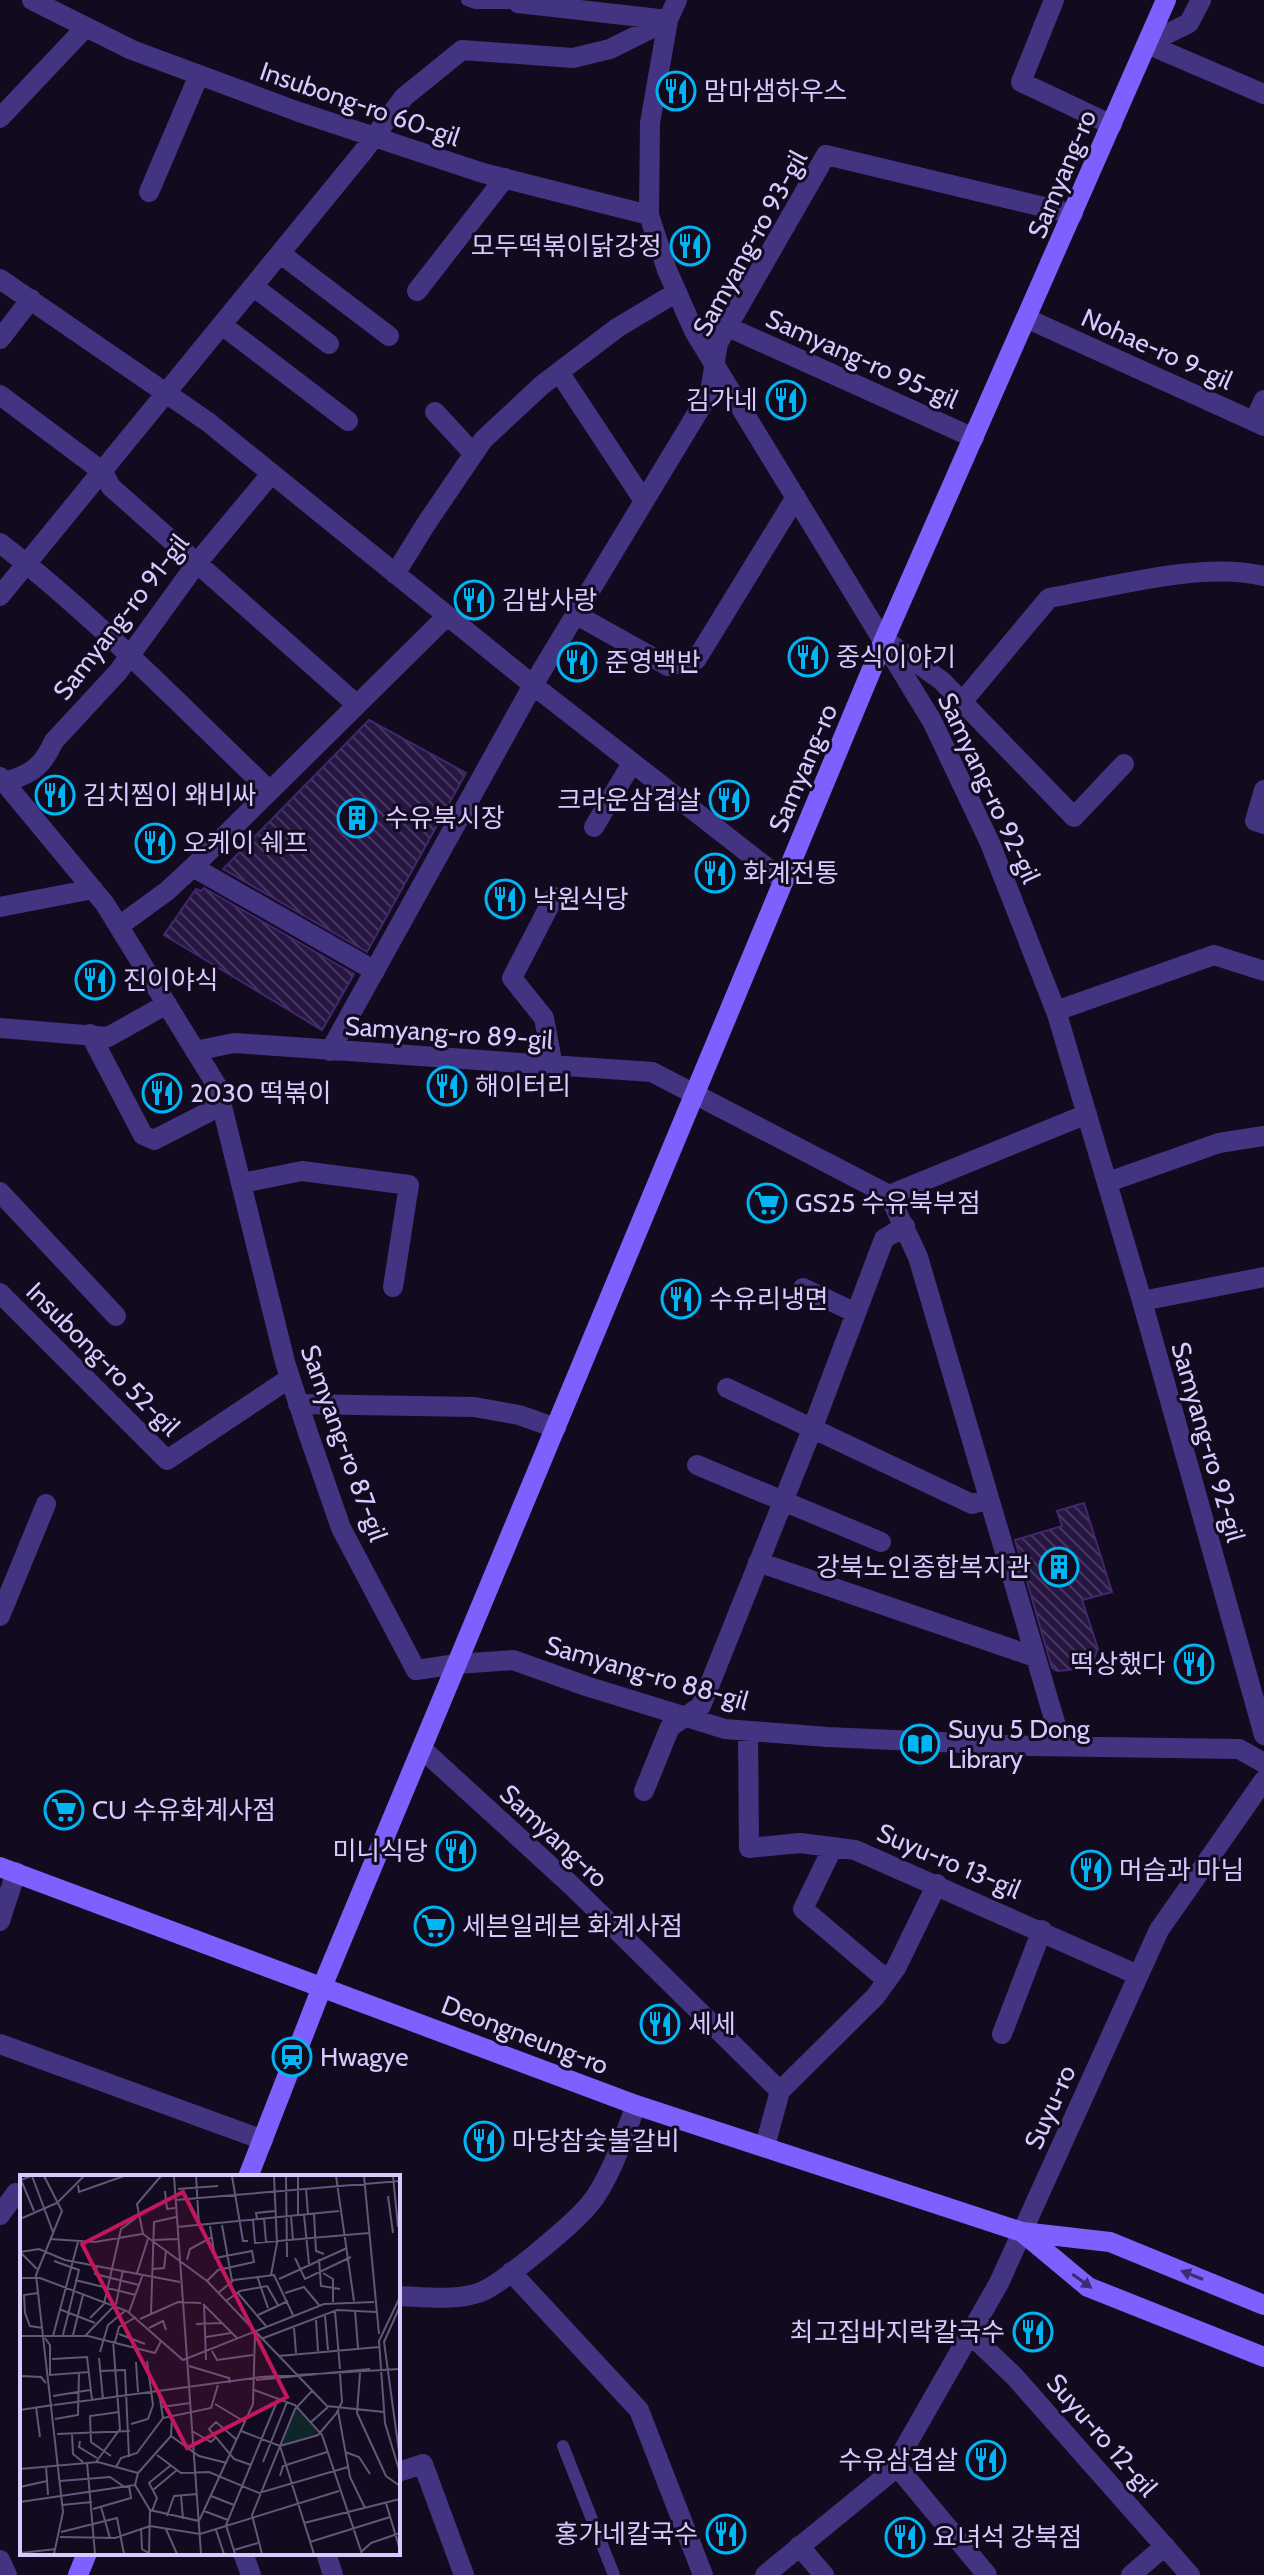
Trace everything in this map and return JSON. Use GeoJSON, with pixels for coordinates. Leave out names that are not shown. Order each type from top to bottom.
{"type":"FeatureCollection","features":[{"type":"Feature","properties":{"kind":"main road","name":"Samyang-ro"},"geometry":{"type":"LineString","coordinates":[[249,2175],[322,1987],[884,640],[1166,0]]}},
{"type":"Feature","properties":{"kind":"main road","name":"Deongneung-ro"},"geometry":{"type":"LineString","coordinates":[[8,1870],[636,2105],[1022,2232],[1110,2242],[1264,2305]]}},
{"type":"Feature","properties":{"kind":"main road","name":"Deongneung-ro"},"geometry":{"type":"LineString","coordinates":[[1022,2232],[1088,2287],[1264,2357]]}},
{"type":"Feature","properties":{"kind":"main road"},"geometry":{"type":"LineString","coordinates":[[78,2575],[86,2555]]}},
{"type":"Feature","properties":{"kind":"street","name":"Insubong-ro 60-gil"},"geometry":{"type":"LineString","coordinates":[[32,0],[132,50],[373,137],[505,178],[649,215]]}},
{"type":"Feature","properties":{"kind":"street","name":"Samyang-ro 93-gil"},"geometry":{"type":"LineString","coordinates":[[677,0],[668,20],[650,123],[649,215],[694,331],[884,640]]}},
{"type":"Feature","properties":{"kind":"street"},"geometry":{"type":"LineString","coordinates":[[1054,0],[1021,82],[1112,125]]}},
{"type":"Feature","properties":{"kind":"street"},"geometry":{"type":"LineString","coordinates":[[1147,44],[1189,23],[1201,0]]}},
{"type":"Feature","properties":{"kind":"street"},"geometry":{"type":"LineString","coordinates":[[518,3],[668,20]]}},
{"type":"Feature","properties":{"kind":"street"},"geometry":{"type":"LineString","coordinates":[[0,596],[281,254],[404,97],[462,50],[573,58],[610,49],[668,20]]}},
{"type":"Feature","properties":{"kind":"street"},"geometry":{"type":"LineString","coordinates":[[0,118],[86,27]]}},
{"type":"Feature","properties":{"kind":"street"},"geometry":{"type":"LineString","coordinates":[[1147,44],[1264,94]]}},
{"type":"Feature","properties":{"kind":"street"},"geometry":{"type":"LineString","coordinates":[[149,192],[199,75]]}},
{"type":"Feature","properties":{"kind":"street","name":"Samyang-ro 93-gil"},"geometry":{"type":"LineString","coordinates":[[533,685],[710,392],[718,343],[826,155],[1073,214]]}},
{"type":"Feature","properties":{"kind":"street"},"geometry":{"type":"LineString","coordinates":[[417,291],[505,178]]}},
{"type":"Feature","properties":{"kind":"street"},"geometry":{"type":"LineString","coordinates":[[281,254],[389,336]]}},
{"type":"Feature","properties":{"kind":"street"},"geometry":{"type":"LineString","coordinates":[[0,279],[168,393],[784,881]]}},
{"type":"Feature","properties":{"kind":"street"},"geometry":{"type":"LineString","coordinates":[[254,287],[329,344]]}},
{"type":"Feature","properties":{"kind":"street","name":"Samyang-ro 93-gil"},"geometry":{"type":"LineString","coordinates":[[395,574],[473,453],[493,431],[559,372],[617,328],[677,292]]}},
{"type":"Feature","properties":{"kind":"street"},"geometry":{"type":"LineString","coordinates":[[0,339],[31,299]]}},
{"type":"Feature","properties":{"kind":"street","name":"Nohae-ro 9-gil"},"geometry":{"type":"LineString","coordinates":[[1028,319],[1259,424]]}},
{"type":"Feature","properties":{"kind":"street"},"geometry":{"type":"LineString","coordinates":[[222,325],[348,421]]}},
{"type":"Feature","properties":{"kind":"street","name":"Samyang-ro 95-gil"},"geometry":{"type":"LineString","coordinates":[[728,327],[974,438]]}},
{"type":"Feature","properties":{"kind":"street"},"geometry":{"type":"LineString","coordinates":[[559,372],[644,501]]}},
{"type":"Feature","properties":{"kind":"street"},"geometry":{"type":"LineString","coordinates":[[0,395],[103,472],[111,487],[356,704]]}},
{"type":"Feature","properties":{"kind":"street"},"geometry":{"type":"LineString","coordinates":[[1259,424],[1264,400]]}},
{"type":"Feature","properties":{"kind":"street"},"geometry":{"type":"LineString","coordinates":[[435,412],[473,453]]}},
{"type":"Feature","properties":{"kind":"street","name":"Samyang-ro 91-gil"},"geometry":{"type":"LineString","coordinates":[[2,781],[29,775],[48,754],[54,741],[118,672],[197,563],[271,474]]}},
{"type":"Feature","properties":{"kind":"street"},"geometry":{"type":"LineString","coordinates":[[575,614],[668,666],[696,660],[796,497]]}},
{"type":"Feature","properties":{"kind":"street"},"geometry":{"type":"LineString","coordinates":[[0,543],[27,564],[270,791]]}},
{"type":"Feature","properties":{"kind":"street","name":"Samyang-ro 92-gil"},"geometry":{"type":"LineString","coordinates":[[962,702],[1049,598],[1196,572],[1264,576]]}},
{"type":"Feature","properties":{"kind":"street"},"geometry":{"type":"LineString","coordinates":[[119,926],[167,891],[193,867],[447,616]]}},
{"type":"Feature","properties":{"kind":"street","name":"Samyang-ro 92-gil"},"geometry":{"type":"LineString","coordinates":[[884,640],[942,681],[1074,817],[1124,764]]}},
{"type":"Feature","properties":{"kind":"street","name":"Samyang-ro 92-gil"},"geometry":{"type":"LineString","coordinates":[[884,640],[932,721],[990,843],[1056,1011],[1108,1182],[1264,1735]]}},
{"type":"Feature","properties":{"kind":"street"},"geometry":{"type":"LineString","coordinates":[[330,1051],[533,685]]}},
{"type":"Feature","properties":{"kind":"street"},"geometry":{"type":"LineString","coordinates":[[594,827],[632,763]]}},
{"type":"Feature","properties":{"kind":"street","name":"Samyang-ro 87-gil"},"geometry":{"type":"LineString","coordinates":[[2,781],[93,889],[217,1086],[290,1378],[341,1528],[416,1670],[457,1664]]}},
{"type":"Feature","properties":{"kind":"street"},"geometry":{"type":"LineString","coordinates":[[1259,822],[1264,790]]}},
{"type":"Feature","properties":{"kind":"street"},"geometry":{"type":"LineString","coordinates":[[193,867],[375,971]]}},
{"type":"Feature","properties":{"kind":"street"},"geometry":{"type":"LineString","coordinates":[[0,907],[93,889]]}},
{"type":"Feature","properties":{"kind":"street"},"geometry":{"type":"LineString","coordinates":[[553,1066],[544,1018],[512,978],[554,897]]}},
{"type":"Feature","properties":{"kind":"street"},"geometry":{"type":"LineString","coordinates":[[1056,1011],[1214,955],[1264,971]]}},
{"type":"Feature","properties":{"kind":"street"},"geometry":{"type":"LineString","coordinates":[[0,1028],[108,1037],[167,1004]]}},
{"type":"Feature","properties":{"kind":"street"},"geometry":{"type":"LineString","coordinates":[[90,1034],[143,1135],[154,1140],[222,1105]]}},
{"type":"Feature","properties":{"kind":"street","name":"Samyang-ro 89-gil"},"geometry":{"type":"LineString","coordinates":[[195,1051],[234,1043],[652,1072],[889,1195]]}},
{"type":"Feature","properties":{"kind":"street"},"geometry":{"type":"LineString","coordinates":[[1062,1746],[918,1257],[889,1195],[1087,1114]]}},
{"type":"Feature","properties":{"kind":"street"},"geometry":{"type":"LineString","coordinates":[[1108,1182],[1219,1143],[1264,1136]]}},
{"type":"Feature","properties":{"kind":"street"},"geometry":{"type":"LineString","coordinates":[[242,1183],[302,1171],[409,1185],[393,1287]]}},
{"type":"Feature","properties":{"kind":"street"},"geometry":{"type":"LineString","coordinates":[[0,1192],[116,1316]]}},
{"type":"Feature","properties":{"kind":"street"},"geometry":{"type":"LineString","coordinates":[[644,1791],[670,1727],[701,1706],[813,1427],[884,1239],[905,1226]]}},
{"type":"Feature","properties":{"kind":"street"},"geometry":{"type":"LineString","coordinates":[[1142,1301],[1264,1277]]}},
{"type":"Feature","properties":{"kind":"street"},"geometry":{"type":"LineString","coordinates":[[803,1288],[856,1313]]}},
{"type":"Feature","properties":{"kind":"street","name":"Insubong-ro 52-gil"},"geometry":{"type":"LineString","coordinates":[[0,1293],[167,1460],[290,1378]]}},
{"type":"Feature","properties":{"kind":"street"},"geometry":{"type":"LineString","coordinates":[[727,1388],[972,1504],[988,1499]]}},
{"type":"Feature","properties":{"kind":"street"},"geometry":{"type":"LineString","coordinates":[[298,1404],[474,1407],[519,1415],[556,1428]]}},
{"type":"Feature","properties":{"kind":"street"},"geometry":{"type":"LineString","coordinates":[[697,1465],[881,1542]]}},
{"type":"Feature","properties":{"kind":"street"},"geometry":{"type":"LineString","coordinates":[[0,1616],[46,1504]]}},
{"type":"Feature","properties":{"kind":"street"},"geometry":{"type":"LineString","coordinates":[[758,1562],[1035,1657]]}},
{"type":"Feature","properties":{"kind":"street","name":"Samyang-ro 88-gil"},"geometry":{"type":"LineString","coordinates":[[457,1664],[513,1660],[725,1729],[843,1738],[1239,1749],[1264,1763]]}},
{"type":"Feature","properties":{"kind":"street","name":"Suyu-ro 13-gil"},"geometry":{"type":"LineString","coordinates":[[748,1731],[749,1848],[800,1843],[855,1850],[1138,1975]]}},
{"type":"Feature","properties":{"kind":"street","name":"Samyang-ro"},"geometry":{"type":"LineString","coordinates":[[422,1749],[571,1885],[780,2091]]}},
{"type":"Feature","properties":{"kind":"street","name":"Suyu-ro"},"geometry":{"type":"LineString","coordinates":[[765,2575],[891,2472],[999,2283],[1159,1930],[1264,1780]]}},
{"type":"Feature","properties":{"kind":"street"},"geometry":{"type":"LineString","coordinates":[[833,1847],[803,1909],[887,1980]]}},
{"type":"Feature","properties":{"kind":"street","name":"Deongneung-ro"},"geometry":{"type":"LineString","coordinates":[[0,1921],[8,1870]]}},
{"type":"Feature","properties":{"kind":"street"},"geometry":{"type":"LineString","coordinates":[[765,2146],[780,2091],[875,1997],[896,1968],[937,1884]]}},
{"type":"Feature","properties":{"kind":"street","name":"Suyu-ro 13-gil"},"geometry":{"type":"LineString","coordinates":[[1002,2034],[1042,1930]]}},
{"type":"Feature","properties":{"kind":"street"},"geometry":{"type":"LineString","coordinates":[[0,2044],[263,2140]]}},
{"type":"Feature","properties":{"kind":"street"},"geometry":{"type":"LineString","coordinates":[[400,2296],[449,2299],[481,2293],[511,2272],[590,2204],[616,2155],[636,2105]]}},
{"type":"Feature","properties":{"kind":"street"},"geometry":{"type":"LineString","coordinates":[[0,2215],[13,2191]]}},
{"type":"Feature","properties":{"kind":"street"},"geometry":{"type":"LineString","coordinates":[[511,2272],[639,2410],[703,2575]]}},
{"type":"Feature","properties":{"kind":"street","name":"Suyu-ro 12-gil"},"geometry":{"type":"LineString","coordinates":[[970,2334],[1015,2377],[1190,2575]]}},
{"type":"Feature","properties":{"kind":"street"},"geometry":{"type":"LineString","coordinates":[[400,2471],[423,2464],[464,2575]]}},
{"type":"Feature","properties":{"kind":"street"},"geometry":{"type":"LineString","coordinates":[[895,2464],[987,2575]]}},
{"type":"Feature","properties":{"kind":"street"},"geometry":{"type":"LineString","coordinates":[[799,2546],[824,2575]]}},
{"type":"Feature","properties":{"kind":"street"},"geometry":{"type":"LineString","coordinates":[[1131,2575],[1165,2546]]}},
{"type":"Feature","properties":{"kind":"street"},"geometry":{"type":"LineString","coordinates":[[244,2555],[251,2575]]}},
{"type":"Feature","properties":{"kind":"street"},"geometry":{"type":"LineString","coordinates":[[327,2555],[333,2575]]}},
{"type":"Feature","properties":{"kind":"street"},"geometry":{"type":"LineString","coordinates":[[0,2560],[7,2575]]}},
{"type":"Feature","properties":{"kind":"lane"},"geometry":{"type":"LineString","coordinates":[[467,0],[475,3],[518,3]]}},
{"type":"Feature","properties":{"kind":"lane"},"geometry":{"type":"LineString","coordinates":[[563,2446],[614,2575]]}},
{"type":"Feature","properties":{"kind":"building","name":"수유북시장"},"geometry":{"type":"Polygon","coordinates":[[[369,720],[466,773],[367,952],[223,869],[369,720]]]}},
{"type":"Feature","properties":{"kind":"building"},"geometry":{"type":"Polygon","coordinates":[[[204,888],[354,974],[322,1030],[164,935],[196,889],[201,891],[204,888]]]}},
{"type":"Feature","properties":{"kind":"building","name":"강북노인종합복지관"},"geometry":{"type":"Polygon","coordinates":[[[1084,1503],[1112,1592],[1082,1600],[1098,1649],[1092,1664],[1080,1669],[1057,1671],[1052,1668],[1015,1540],[1062,1526],[1057,1511],[1084,1503]]]}},
{"type":"Feature","properties":{"kind":"place","name":"맘마샘하우스"},"geometry":{"type":"Point","coordinates":[676,91]}},
{"type":"Feature","properties":{"kind":"place","name":"모두떡볶이닭강정"},"geometry":{"type":"Point","coordinates":[690,246]}},
{"type":"Feature","properties":{"kind":"place","name":"김가네"},"geometry":{"type":"Point","coordinates":[786,400]}},
{"type":"Feature","properties":{"kind":"place","name":"김밥사랑"},"geometry":{"type":"Point","coordinates":[474,600]}},
{"type":"Feature","properties":{"kind":"place","name":"중식이야기"},"geometry":{"type":"Point","coordinates":[808,657]}},
{"type":"Feature","properties":{"kind":"place","name":"준영백반"},"geometry":{"type":"Point","coordinates":[577,662]}},
{"type":"Feature","properties":{"kind":"place","name":"김치찜이 왜비싸"},"geometry":{"type":"Point","coordinates":[55,795]}},
{"type":"Feature","properties":{"kind":"place","name":"크라운삼겹살"},"geometry":{"type":"Point","coordinates":[729,800]}},
{"type":"Feature","properties":{"kind":"place","name":"수유북시장"},"geometry":{"type":"Point","coordinates":[357,818]}},
{"type":"Feature","properties":{"kind":"place","name":"오케이 쉐프"},"geometry":{"type":"Point","coordinates":[155,843]}},
{"type":"Feature","properties":{"kind":"place","name":"화계전통"},"geometry":{"type":"Point","coordinates":[715,873]}},
{"type":"Feature","properties":{"kind":"place","name":"낙원식당"},"geometry":{"type":"Point","coordinates":[505,899]}},
{"type":"Feature","properties":{"kind":"place","name":"진이야식"},"geometry":{"type":"Point","coordinates":[95,980]}},
{"type":"Feature","properties":{"kind":"place","name":"해이터리"},"geometry":{"type":"Point","coordinates":[447,1086]}},
{"type":"Feature","properties":{"kind":"place","name":"2030 떡볶이"},"geometry":{"type":"Point","coordinates":[162,1093]}},
{"type":"Feature","properties":{"kind":"place","name":"GS25 수유북부점"},"geometry":{"type":"Point","coordinates":[767,1203]}},
{"type":"Feature","properties":{"kind":"place","name":"수유리냉면"},"geometry":{"type":"Point","coordinates":[681,1299]}},
{"type":"Feature","properties":{"kind":"place","name":"강북노인종합복지관"},"geometry":{"type":"Point","coordinates":[1059,1567]}},
{"type":"Feature","properties":{"kind":"place","name":"떡상했다"},"geometry":{"type":"Point","coordinates":[1194,1664]}},
{"type":"Feature","properties":{"kind":"place","name":"Suyu 5 Dong Library"},"geometry":{"type":"Point","coordinates":[920,1744]}},
{"type":"Feature","properties":{"kind":"place","name":"CU 수유화계사점"},"geometry":{"type":"Point","coordinates":[64,1810]}},
{"type":"Feature","properties":{"kind":"place","name":"미니식당"},"geometry":{"type":"Point","coordinates":[456,1851]}},
{"type":"Feature","properties":{"kind":"place","name":"머슴과 마님"},"geometry":{"type":"Point","coordinates":[1091,1870]}},
{"type":"Feature","properties":{"kind":"place","name":"세븐일레븐 화계사점"},"geometry":{"type":"Point","coordinates":[434,1926]}},
{"type":"Feature","properties":{"kind":"place","name":"세세"},"geometry":{"type":"Point","coordinates":[660,2024]}},
{"type":"Feature","properties":{"kind":"place","name":"Hwagye"},"geometry":{"type":"Point","coordinates":[292,2057]}},
{"type":"Feature","properties":{"kind":"place","name":"마당참숯불갈비"},"geometry":{"type":"Point","coordinates":[484,2141]}},
{"type":"Feature","properties":{"kind":"place","name":"최고집바지락칼국수"},"geometry":{"type":"Point","coordinates":[1033,2332]}},
{"type":"Feature","properties":{"kind":"place","name":"수유삼겹살"},"geometry":{"type":"Point","coordinates":[986,2460]}},
{"type":"Feature","properties":{"kind":"place","name":"홍가네칼국수"},"geometry":{"type":"Point","coordinates":[726,2534]}},
{"type":"Feature","properties":{"kind":"place","name":"요녀석 강북점"},"geometry":{"type":"Point","coordinates":[905,2537]}}]}
